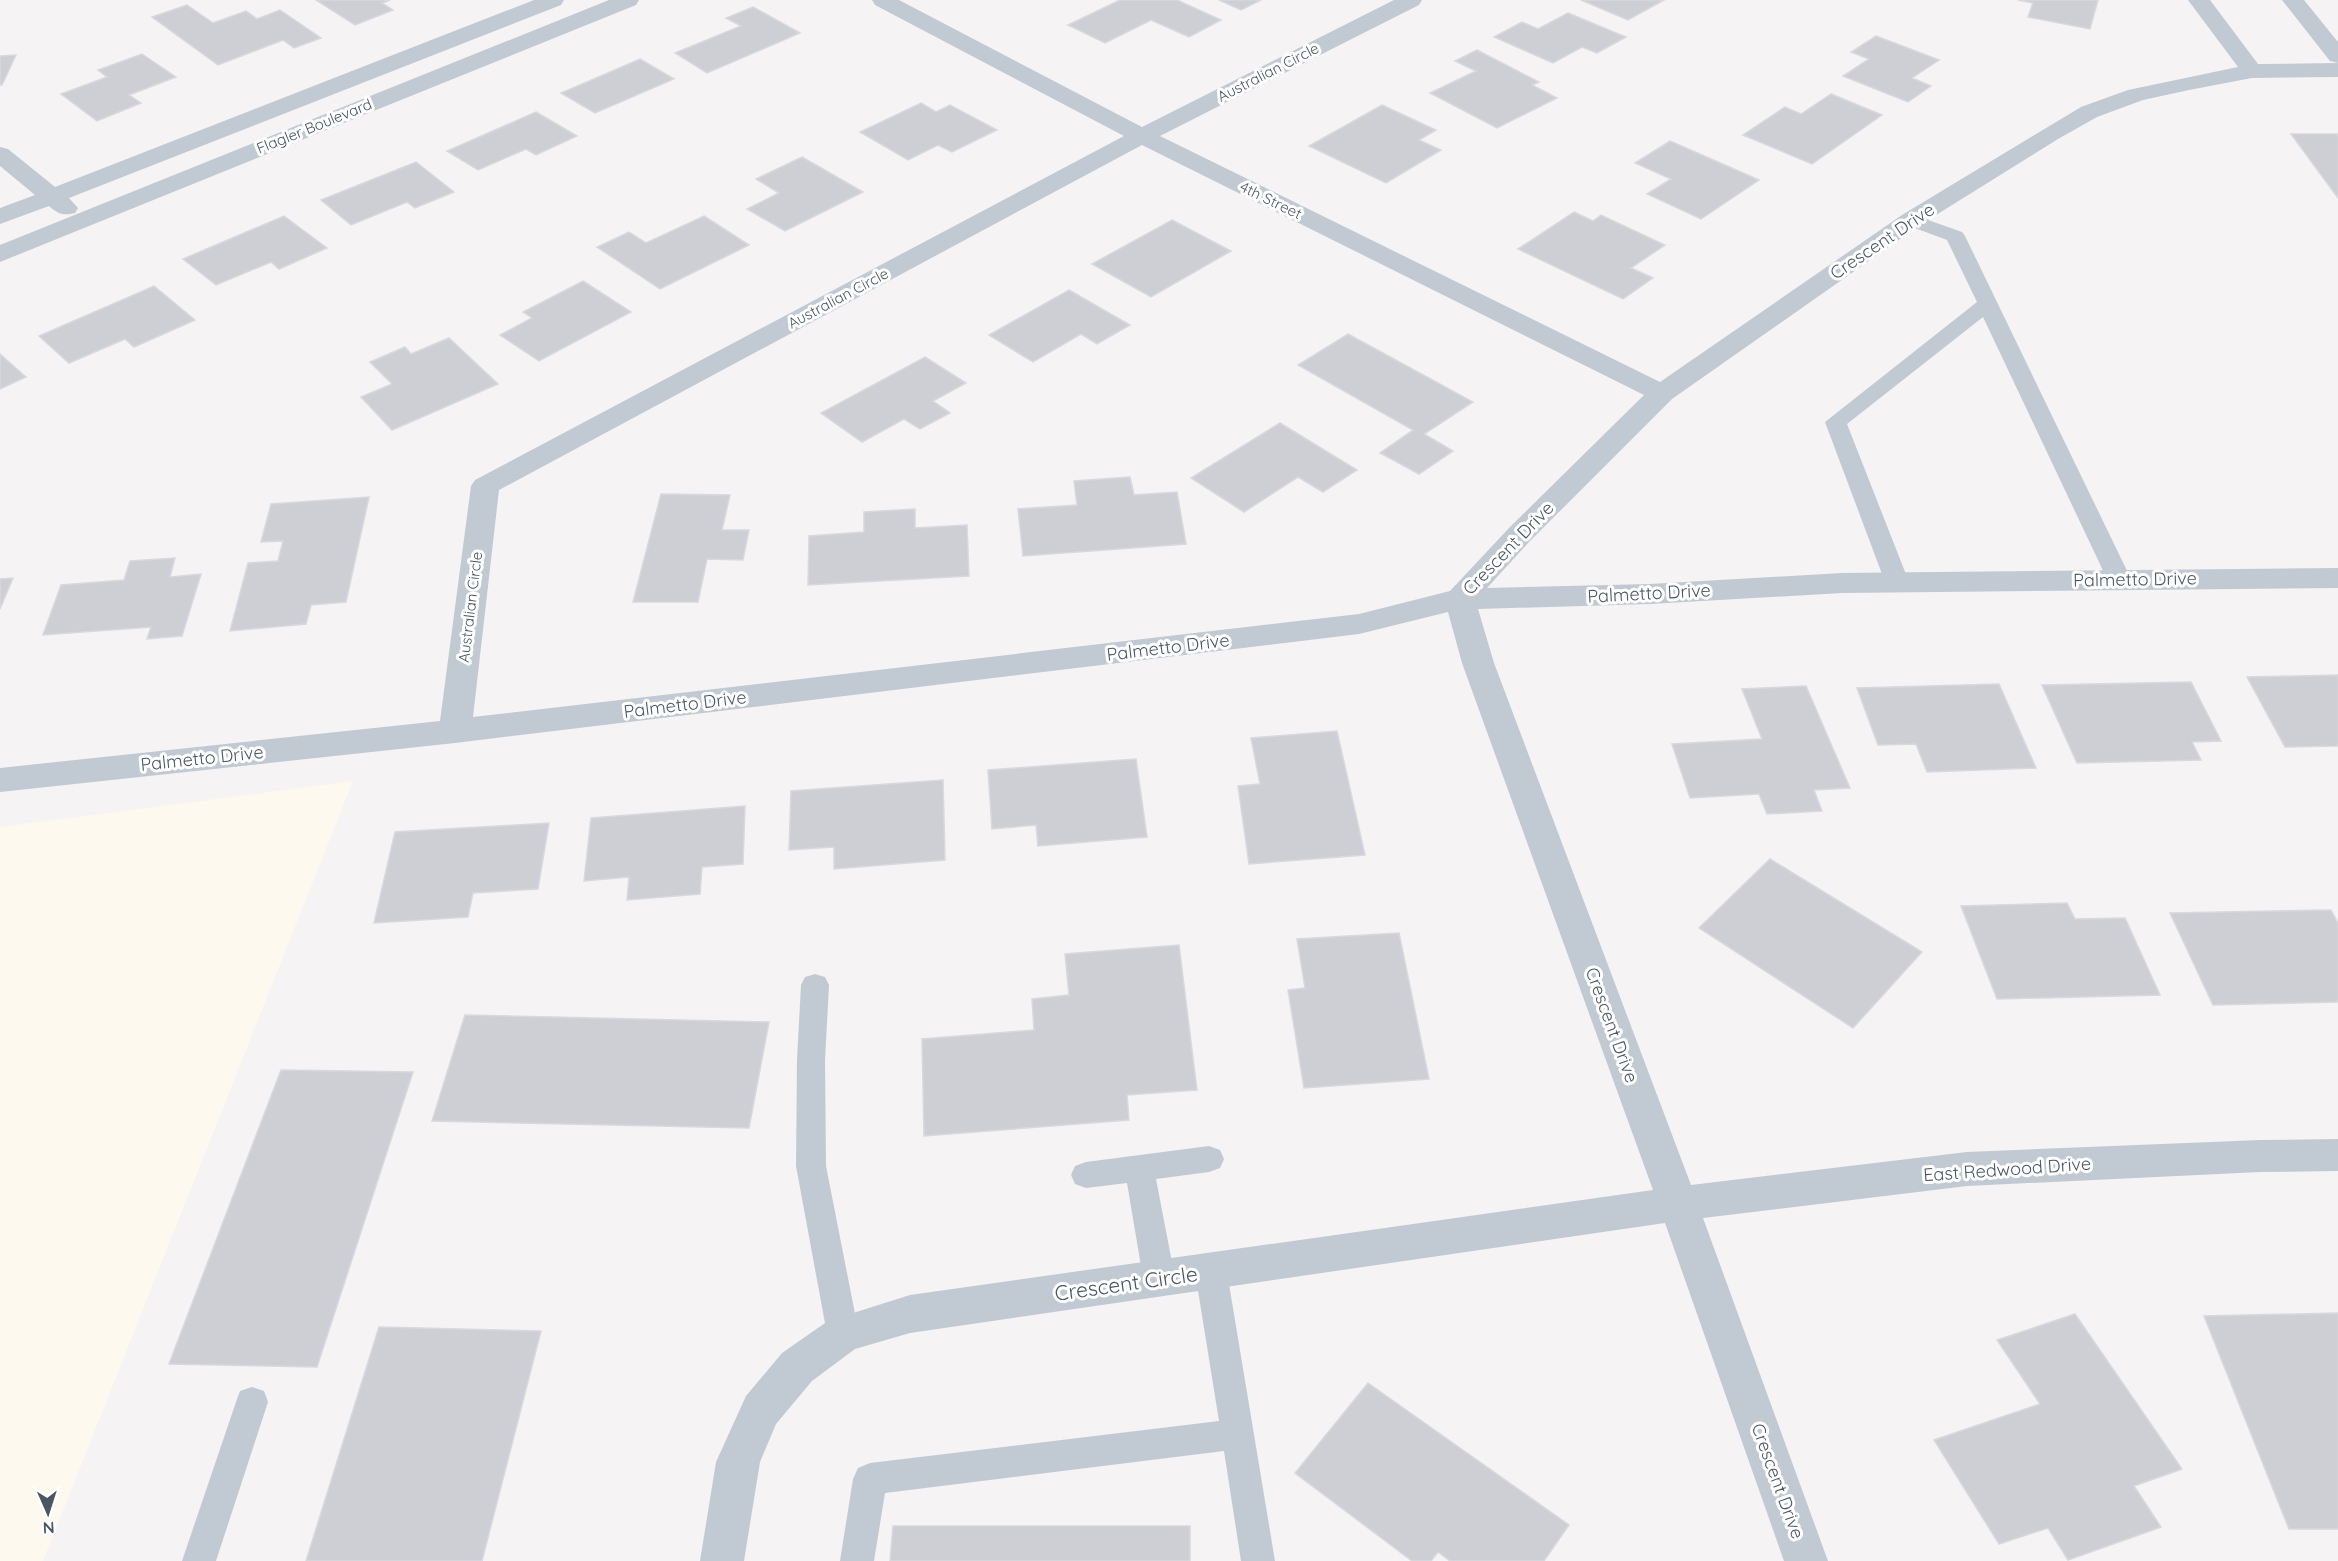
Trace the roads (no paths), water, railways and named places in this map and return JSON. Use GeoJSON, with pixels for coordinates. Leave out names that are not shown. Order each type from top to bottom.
{"type":"FeatureCollection","features":[{"type":"Feature","properties":{"kind":"street","name":"Flagler Boulevard"},"geometry":{"type":"LineString","coordinates":[[0,218],[553,0]]}},
{"type":"Feature","properties":{"kind":"street","name":"Flagler Boulevard"},"geometry":{"type":"LineString","coordinates":[[0,254],[80,219],[628,0]]}},
{"type":"Feature","properties":{"kind":"street","name":"4th Street"},"geometry":{"type":"LineString","coordinates":[[883,0],[1142,136],[1662,393]]}},
{"type":"Feature","properties":{"kind":"street","name":"Australian Circle"},"geometry":{"type":"LineString","coordinates":[[455,731],[485,486],[1142,136],[1411,0]]}},
{"type":"Feature","properties":{"kind":"street"},"geometry":{"type":"LineString","coordinates":[[2199,0],[2252,71]]}},
{"type":"Feature","properties":{"kind":"street"},"geometry":{"type":"LineString","coordinates":[[2293,0],[2338,56]]}},
{"type":"Feature","properties":{"kind":"street","name":"Crescent Drive"},"geometry":{"type":"LineString","coordinates":[[1806,1561],[1678,1204],[1478,663],[1460,599],[1519,535],[1662,393],[1911,220],[2049,134],[2089,112],[2136,95],[2252,71],[2338,70]]}},
{"type":"Feature","properties":{"kind":"street"},"geometry":{"type":"LineString","coordinates":[[0,154],[80,219]]}},
{"type":"Feature","properties":{"kind":"street","name":"Palmetto Drive"},"geometry":{"type":"LineString","coordinates":[[0,780],[455,731],[1359,624],[1460,599],[1650,594],[1772,586],[1897,582],[2338,578]]}},
{"type":"Feature","properties":{"kind":"street","name":"East Redwood Drive"},"geometry":{"type":"LineString","coordinates":[[1678,1204],[1967,1169],[2260,1156],[2338,1155]]}},
{"type":"Feature","properties":{"kind":"street","name":"Crescent Circle"},"geometry":{"type":"LineString","coordinates":[[722,1561],[738,1462],[761,1410],[797,1367],[843,1334],[910,1314],[1678,1204]]}},
{"type":"Feature","properties":{"kind":"lane"},"geometry":{"type":"LineString","coordinates":[[1911,220],[1955,236],[2119,579]]}},
{"type":"Feature","properties":{"kind":"lane"},"geometry":{"type":"LineString","coordinates":[[1897,582],[1836,422],[1987,304]]}},
{"type":"Feature","properties":{"kind":"lane"},"geometry":{"type":"LineString","coordinates":[[815,984],[811,1060],[811,1166],[843,1334]]}},
{"type":"Feature","properties":{"kind":"lane"},"geometry":{"type":"LineString","coordinates":[[1086,1175],[1209,1159]]}},
{"type":"Feature","properties":{"kind":"lane"},"geometry":{"type":"LineString","coordinates":[[1139,1167],[1159,1278]]}},
{"type":"Feature","properties":{"kind":"lane"},"geometry":{"type":"LineString","coordinates":[[1211,1272],[1258,1561]]}},
{"type":"Feature","properties":{"kind":"lane"},"geometry":{"type":"LineString","coordinates":[[199,1561],[252,1402]]}},
{"type":"Feature","properties":{"kind":"lane"},"geometry":{"type":"LineString","coordinates":[[857,1561],[870,1479],[1236,1434]]}}]}
